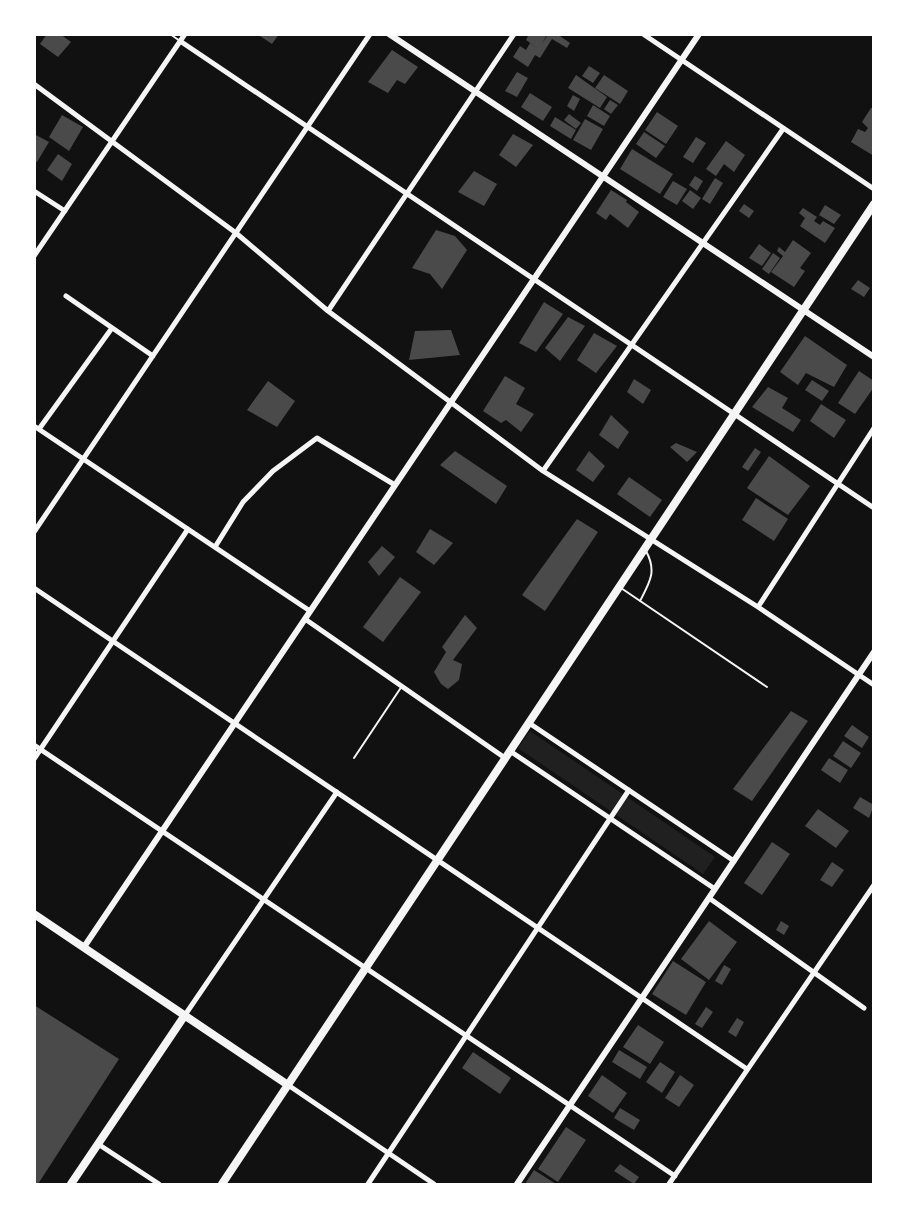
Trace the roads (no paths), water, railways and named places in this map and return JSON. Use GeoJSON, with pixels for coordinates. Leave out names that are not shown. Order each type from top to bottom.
{"type":"FeatureCollection","features":[{"type":"Feature","properties":{"kind":"main road"},"geometry":{"type":"LineString","coordinates":[[222,1185],[873,204]]}},
{"type":"Feature","properties":{"kind":"main road"},"geometry":{"type":"LineString","coordinates":[[34,914],[288,1085]]}},
{"type":"Feature","properties":{"kind":"main road"},"geometry":{"type":"LineString","coordinates":[[71,1185],[185,1015]]}},
{"type":"Feature","properties":{"kind":"street"},"geometry":{"type":"LineString","coordinates":[[34,256],[185,34]]}},
{"type":"Feature","properties":{"kind":"street"},"geometry":{"type":"LineString","coordinates":[[34,532],[370,34]]}},
{"type":"Feature","properties":{"kind":"street"},"geometry":{"type":"LineString","coordinates":[[388,34],[873,357]]}},
{"type":"Feature","properties":{"kind":"street"},"geometry":{"type":"LineString","coordinates":[[328,311],[514,34]]}},
{"type":"Feature","properties":{"kind":"street"},"geometry":{"type":"LineString","coordinates":[[643,34],[873,189]]}},
{"type":"Feature","properties":{"kind":"street"},"geometry":{"type":"LineString","coordinates":[[84,947],[699,34]]}},
{"type":"Feature","properties":{"kind":"street"},"geometry":{"type":"LineString","coordinates":[[180,41],[873,508]]}},
{"type":"Feature","properties":{"kind":"street"},"geometry":{"type":"LineString","coordinates":[[34,84],[113,140],[236,233],[328,311],[543,471],[758,607],[873,685]]}},
{"type":"Feature","properties":{"kind":"street"},"geometry":{"type":"LineString","coordinates":[[543,471],[783,129]]}},
{"type":"Feature","properties":{"kind":"street"},"geometry":{"type":"LineString","coordinates":[[34,191],[65,211]]}},
{"type":"Feature","properties":{"kind":"street"},"geometry":{"type":"LineString","coordinates":[[66,296],[153,356]]}},
{"type":"Feature","properties":{"kind":"street"},"geometry":{"type":"LineString","coordinates":[[112,328],[37,427],[310,611]]}},
{"type":"Feature","properties":{"kind":"street"},"geometry":{"type":"LineString","coordinates":[[758,607],[873,428]]}},
{"type":"Feature","properties":{"kind":"street"},"geometry":{"type":"LineString","coordinates":[[215,547],[243,502],[273,471],[317,438],[395,485]]}},
{"type":"Feature","properties":{"kind":"street"},"geometry":{"type":"LineString","coordinates":[[34,759],[188,529]]}},
{"type":"Feature","properties":{"kind":"street"},"geometry":{"type":"LineString","coordinates":[[34,588],[747,1070]]}},
{"type":"Feature","properties":{"kind":"street"},"geometry":{"type":"LineString","coordinates":[[305,620],[402,686],[715,889]]}},
{"type":"Feature","properties":{"kind":"street"},"geometry":{"type":"LineString","coordinates":[[517,1185],[873,652]]}},
{"type":"Feature","properties":{"kind":"street"},"geometry":{"type":"LineString","coordinates":[[529,723],[734,861]]}},
{"type":"Feature","properties":{"kind":"street"},"geometry":{"type":"LineString","coordinates":[[34,745],[675,1176]]}},
{"type":"Feature","properties":{"kind":"street"},"geometry":{"type":"LineString","coordinates":[[368,1185],[629,790]]}},
{"type":"Feature","properties":{"kind":"street"},"geometry":{"type":"LineString","coordinates":[[185,1015],[337,792]]}},
{"type":"Feature","properties":{"kind":"street"},"geometry":{"type":"LineString","coordinates":[[669,1185],[873,885]]}},
{"type":"Feature","properties":{"kind":"street"},"geometry":{"type":"LineString","coordinates":[[709,898],[816,971],[864,1008]]}},
{"type":"Feature","properties":{"kind":"street"},"geometry":{"type":"LineString","coordinates":[[288,1085],[434,1185]]}},
{"type":"Feature","properties":{"kind":"street"},"geometry":{"type":"LineString","coordinates":[[98,1144],[159,1185]]}},
{"type":"Feature","properties":{"kind":"lane"},"geometry":{"type":"LineString","coordinates":[[170,34],[180,41]]}},
{"type":"Feature","properties":{"kind":"lane"},"geometry":{"type":"LineString","coordinates":[[640,601],[652,579],[650,559],[644,548]]}},
{"type":"Feature","properties":{"kind":"lane"},"geometry":{"type":"LineString","coordinates":[[619,586],[767,687]]}},
{"type":"Feature","properties":{"kind":"lane"},"geometry":{"type":"LineString","coordinates":[[354,758],[402,686]]}}]}
